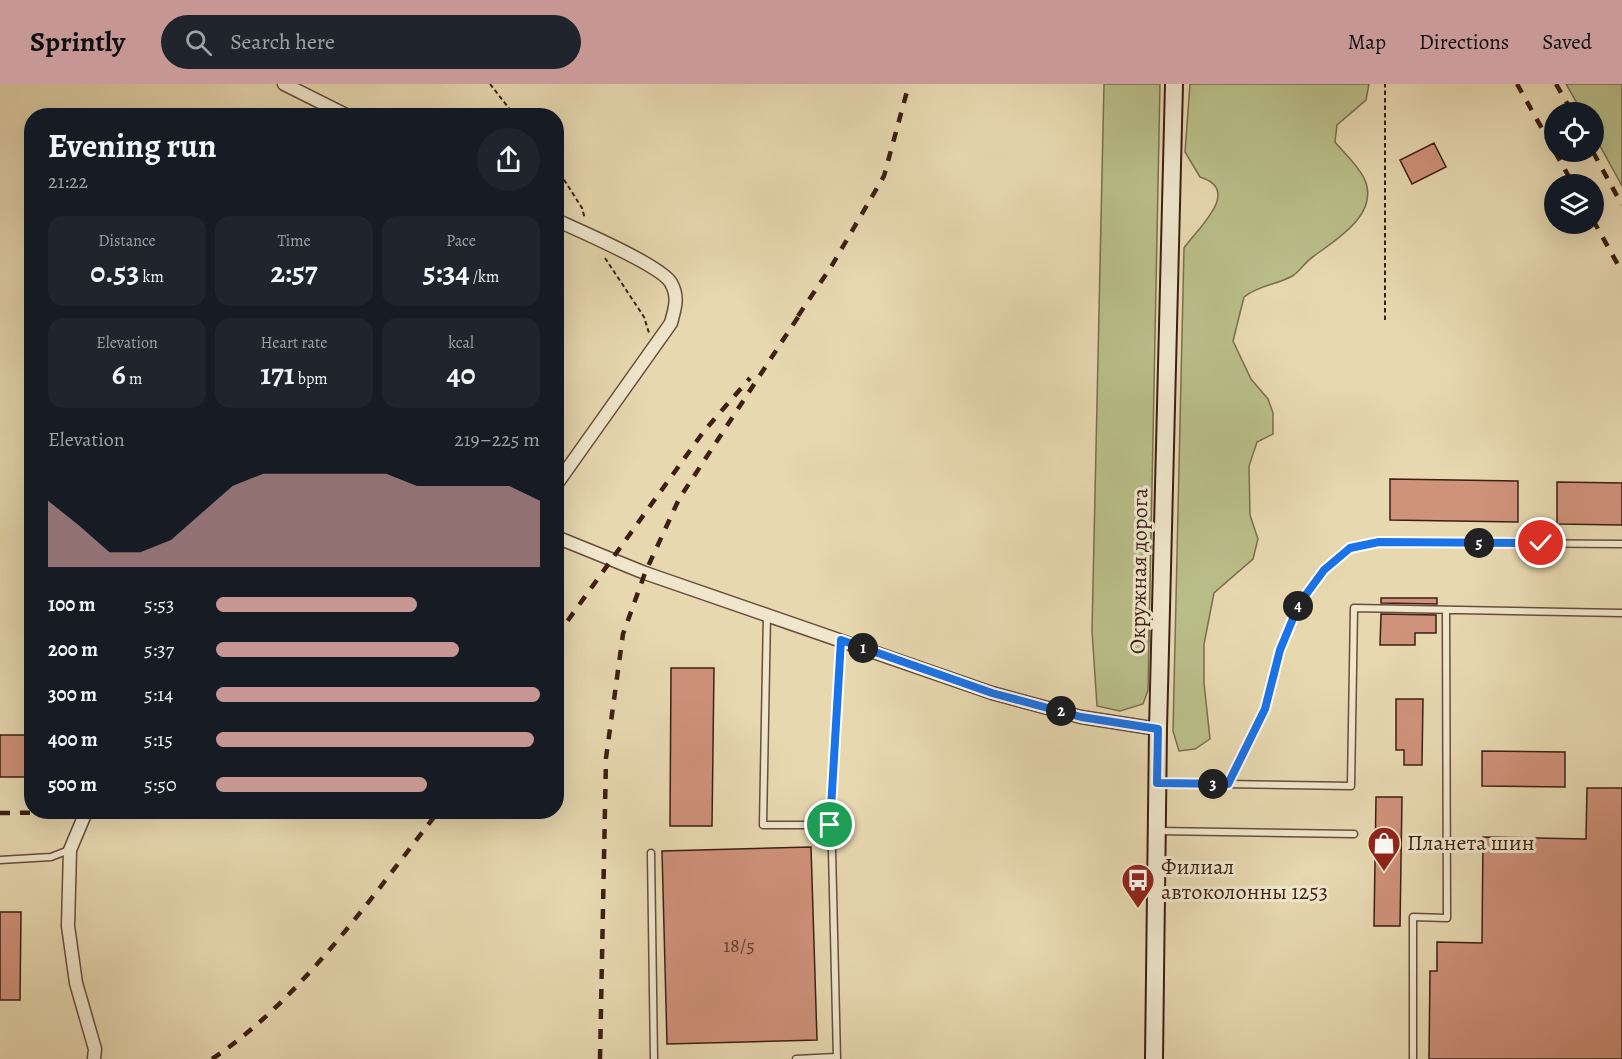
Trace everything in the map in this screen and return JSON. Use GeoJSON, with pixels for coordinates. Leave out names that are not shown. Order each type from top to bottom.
{"type":"FeatureCollection","features":[{"type":"Feature","properties":{"kind":"main road","name":"Окружная дорога"},"geometry":{"type":"LineString","coordinates":[[1154,1059],[1158,729],[1174,84]]}},
{"type":"Feature","properties":{"kind":"street"},"geometry":{"type":"LineString","coordinates":[[285,84],[332,108]]}},
{"type":"Feature","properties":{"kind":"street"},"geometry":{"type":"LineString","coordinates":[[564,224],[654,268],[670,280],[677,298],[671,323],[564,474]]}},
{"type":"Feature","properties":{"kind":"street"},"geometry":{"type":"LineString","coordinates":[[564,540],[613,561],[992,693],[1081,717],[1158,729]]}},
{"type":"Feature","properties":{"kind":"street"},"geometry":{"type":"LineString","coordinates":[[83,819],[70,850],[68,927],[76,983],[94,1049],[94,1059]]}},
{"type":"Feature","properties":{"kind":"lane"},"geometry":{"type":"LineString","coordinates":[[1228,784],[1265,709],[1280,650],[1299,604],[1324,570],[1350,548],[1379,542],[1622,543]]}},
{"type":"Feature","properties":{"kind":"lane"},"geometry":{"type":"LineString","coordinates":[[1157,783],[1351,786],[1354,608],[1622,613]]}},
{"type":"Feature","properties":{"kind":"lane"},"geometry":{"type":"LineString","coordinates":[[1413,1059],[1413,917],[1447,918],[1446,610]]}},
{"type":"Feature","properties":{"kind":"lane"},"geometry":{"type":"LineString","coordinates":[[767,613],[763,825],[830,825],[841,640]]}},
{"type":"Feature","properties":{"kind":"lane"},"geometry":{"type":"LineString","coordinates":[[1156,831],[1354,834]]}},
{"type":"Feature","properties":{"kind":"lane"},"geometry":{"type":"LineString","coordinates":[[0,860],[51,857],[70,850]]}},
{"type":"Feature","properties":{"kind":"lane"},"geometry":{"type":"LineString","coordinates":[[796,1059],[836,1058],[832,850]]}},
{"type":"Feature","properties":{"kind":"lane"},"geometry":{"type":"LineString","coordinates":[[651,853],[654,1059]]}},
{"type":"Feature","properties":{"kind":"path"},"geometry":{"type":"LineString","coordinates":[[490,84],[510,108]]}},
{"type":"Feature","properties":{"kind":"path"},"geometry":{"type":"LineString","coordinates":[[1384,320],[1385,84]]}},
{"type":"Feature","properties":{"kind":"path"},"geometry":{"type":"LineString","coordinates":[[564,180],[582,208],[589,236]]}},
{"type":"Feature","properties":{"kind":"path"},"geometry":{"type":"LineString","coordinates":[[604,257],[621,279],[644,317],[651,338],[648,356]]}},
{"type":"Feature","properties":{"kind":"green space"},"geometry":{"type":"Polygon","coordinates":[[[1104,84],[1160,84],[1148,690],[1143,704],[1120,711],[1097,706],[1092,631],[1104,84]]]}},
{"type":"Feature","properties":{"kind":"green space"},"geometry":{"type":"Polygon","coordinates":[[[1190,84],[1369,84],[1366,100],[1337,125],[1335,142],[1361,173],[1368,191],[1367,203],[1362,214],[1334,242],[1311,258],[1294,275],[1257,289],[1244,297],[1233,341],[1251,379],[1268,399],[1273,413],[1273,434],[1257,442],[1249,466],[1250,515],[1258,539],[1253,559],[1214,593],[1204,644],[1204,683],[1210,739],[1195,749],[1179,751],[1173,731],[1184,248],[1206,221],[1217,200],[1217,191],[1212,183],[1200,177],[1185,152],[1190,84]]]}},
{"type":"Feature","properties":{"kind":"green space"},"geometry":{"type":"Polygon","coordinates":[[[1566,84],[1622,84],[1622,186],[1604,153],[1604,102],[1576,102],[1566,84]]]}},
{"type":"Feature","properties":{"kind":"building"},"geometry":{"type":"Polygon","coordinates":[[[1434,143],[1446,167],[1412,184],[1400,160],[1434,143]]]}},
{"type":"Feature","properties":{"kind":"building"},"geometry":{"type":"Polygon","coordinates":[[[1390,479],[1518,481],[1518,522],[1390,520],[1390,479]]]}},
{"type":"Feature","properties":{"kind":"building"},"geometry":{"type":"Polygon","coordinates":[[[1557,482],[1622,483],[1622,525],[1557,524],[1557,482]]]}},
{"type":"Feature","properties":{"kind":"building"},"geometry":{"type":"Polygon","coordinates":[[[1381,598],[1437,598],[1437,604],[1381,603],[1381,598]]]}},
{"type":"Feature","properties":{"kind":"building"},"geometry":{"type":"Polygon","coordinates":[[[1381,614],[1436,615],[1436,633],[1415,633],[1415,645],[1380,645],[1381,614]]]}},
{"type":"Feature","properties":{"kind":"building"},"geometry":{"type":"Polygon","coordinates":[[[671,668],[714,668],[712,826],[670,826],[671,668]]]}},
{"type":"Feature","properties":{"kind":"building"},"geometry":{"type":"Polygon","coordinates":[[[1396,699],[1423,699],[1422,765],[1404,765],[1404,750],[1396,750],[1396,699]]]}},
{"type":"Feature","properties":{"kind":"building"},"geometry":{"type":"Polygon","coordinates":[[[0,735],[24,735],[24,777],[0,777],[0,735]]]}},
{"type":"Feature","properties":{"kind":"building"},"geometry":{"type":"Polygon","coordinates":[[[1482,751],[1565,752],[1565,787],[1482,786],[1482,751]]]}},
{"type":"Feature","properties":{"kind":"building"},"geometry":{"type":"Polygon","coordinates":[[[1587,788],[1622,788],[1622,1059],[1429,1059],[1430,971],[1437,971],[1437,942],[1482,943],[1483,837],[1586,839],[1587,788]]]}},
{"type":"Feature","properties":{"kind":"building"},"geometry":{"type":"Polygon","coordinates":[[[1376,797],[1402,797],[1400,926],[1374,926],[1376,797]]]}},
{"type":"Feature","properties":{"kind":"building"},"geometry":{"type":"Polygon","coordinates":[[[811,847],[817,1040],[667,1044],[662,851],[811,847]]]}},
{"type":"Feature","properties":{"kind":"building"},"geometry":{"type":"Polygon","coordinates":[[[0,912],[21,912],[20,1000],[0,1000],[0,912]]]}},
{"type":"Feature","properties":{"kind":"railway"},"geometry":{"type":"LineString","coordinates":[[798,316],[831,267],[884,176],[909,84]]}},
{"type":"Feature","properties":{"kind":"railway"},"geometry":{"type":"LineString","coordinates":[[1517,84],[1544,132]]}},
{"type":"Feature","properties":{"kind":"railway"},"geometry":{"type":"LineString","coordinates":[[1556,84],[1566,102]]}},
{"type":"Feature","properties":{"kind":"railway"},"geometry":{"type":"LineString","coordinates":[[1561,162],[1567,174]]}},
{"type":"Feature","properties":{"kind":"railway"},"geometry":{"type":"LineString","coordinates":[[1598,162],[1622,205]]}},
{"type":"Feature","properties":{"kind":"railway"},"geometry":{"type":"LineString","coordinates":[[1601,234],[1622,272]]}},
{"type":"Feature","properties":{"kind":"railway"},"geometry":{"type":"LineString","coordinates":[[600,1059],[606,758],[623,634],[645,573],[679,499],[802,311]]}},
{"type":"Feature","properties":{"kind":"railway"},"geometry":{"type":"LineString","coordinates":[[564,626],[704,431],[750,378]]}},
{"type":"Feature","properties":{"kind":"railway"},"geometry":{"type":"LineString","coordinates":[[0,813],[24,813]]}},
{"type":"Feature","properties":{"kind":"railway"},"geometry":{"type":"LineString","coordinates":[[212,1059],[245,1035],[305,977],[361,911],[433,819]]}},
{"type":"Feature","properties":{"kind":"place","name":"Планета шин"},"geometry":{"type":"Point","coordinates":[1384,872]}},
{"type":"Feature","properties":{"kind":"place","name":"Филиал автоколонны 1253"},"geometry":{"type":"Point","coordinates":[1138,909]}},
{"type":"Feature","properties":{"kind":"route"},"geometry":{"type":"LineString","coordinates":[[830,825],[841,640],[992,693],[1081,717],[1158,729],[1157,783],[1228,784],[1265,709],[1280,650],[1299,604],[1324,570],[1350,548],[1379,542],[1541,543]]}}]}
